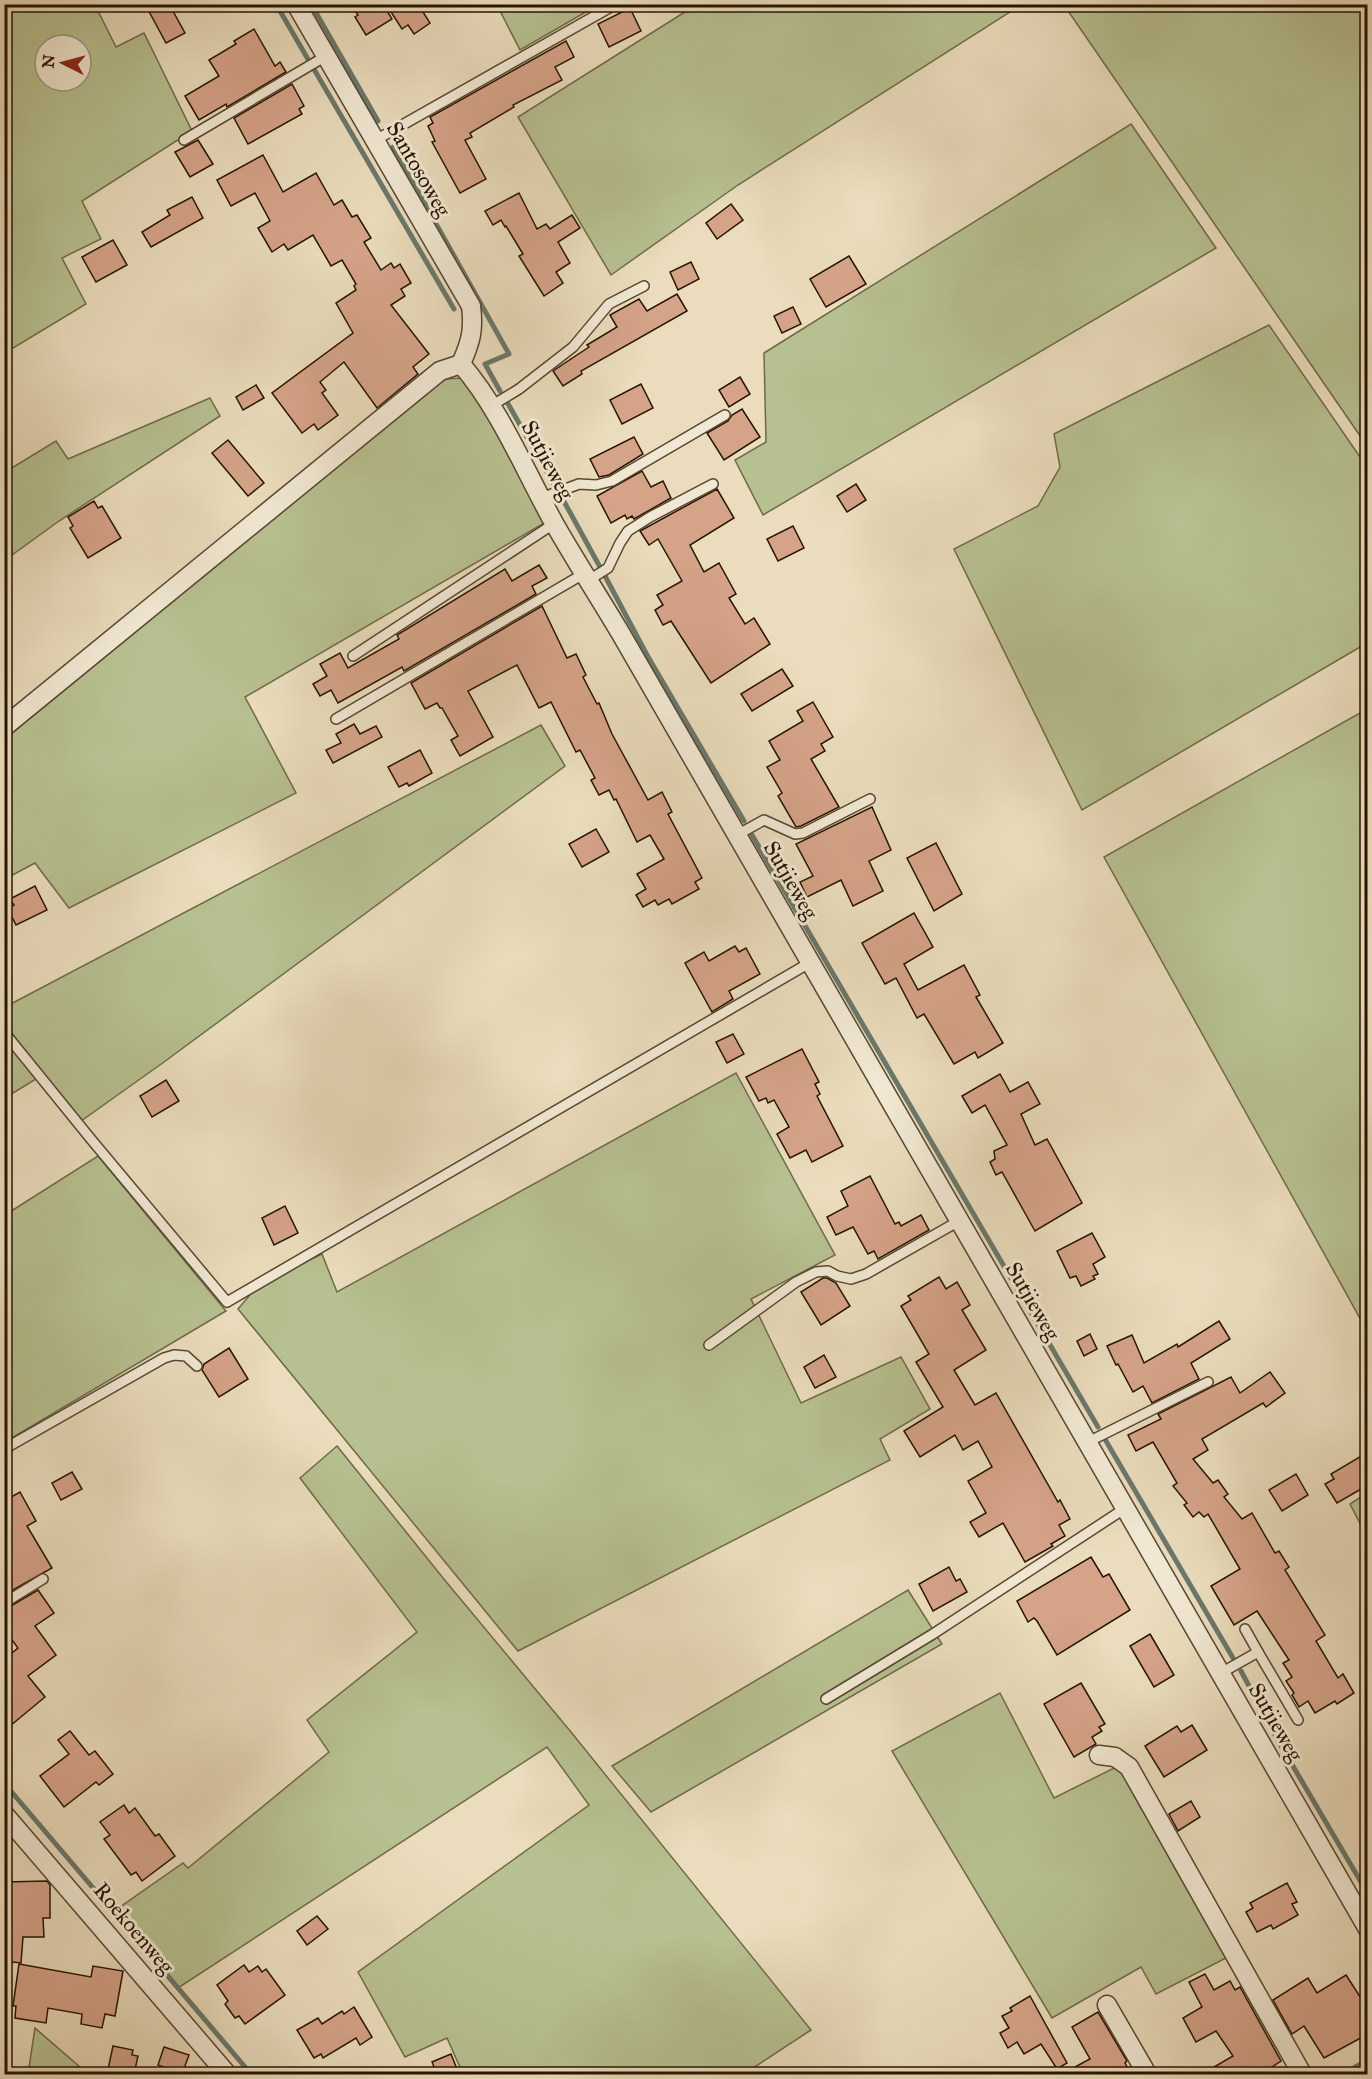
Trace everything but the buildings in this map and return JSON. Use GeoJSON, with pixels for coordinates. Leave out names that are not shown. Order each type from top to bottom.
{"type":"FeatureCollection","features":[{"type":"Feature","properties":{"kind":"street","name":"Santosoweg"},"geometry":{"type":"LineString","coordinates":[[296,4],[471,306],[473,327],[469,346],[461,363]]}},
{"type":"Feature","properties":{"kind":"street","name":"Sutjieweg"},"geometry":{"type":"LineString","coordinates":[[461,363],[507,431],[555,523],[811,962],[1368,1929]]}},
{"type":"Feature","properties":{"kind":"street"},"geometry":{"type":"LineString","coordinates":[[4,727],[440,371],[461,363]]}},
{"type":"Feature","properties":{"kind":"street"},"geometry":{"type":"LineString","coordinates":[[1099,1755],[1115,1756],[1130,1767],[1302,2074]]}},
{"type":"Feature","properties":{"kind":"street","name":"Roekoenweg"},"geometry":{"type":"LineString","coordinates":[[4,1814],[227,2074]]}},
{"type":"Feature","properties":{"kind":"street"},"geometry":{"type":"LineString","coordinates":[[1107,2005],[1148,2074]]}},
{"type":"Feature","properties":{"kind":"lane"},"geometry":{"type":"LineString","coordinates":[[374,141],[616,4]]}},
{"type":"Feature","properties":{"kind":"lane"},"geometry":{"type":"LineString","coordinates":[[184,140],[326,57]]}},
{"type":"Feature","properties":{"kind":"lane"},"geometry":{"type":"LineString","coordinates":[[491,406],[519,389],[573,347],[609,304],[644,285]]}},
{"type":"Feature","properties":{"kind":"lane"},"geometry":{"type":"LineString","coordinates":[[541,498],[579,484],[596,485],[612,481],[725,415]]}},
{"type":"Feature","properties":{"kind":"lane"},"geometry":{"type":"LineString","coordinates":[[336,719],[587,576],[608,568],[628,531],[713,484]]}},
{"type":"Feature","properties":{"kind":"lane"},"geometry":{"type":"LineString","coordinates":[[352,656],[555,523]]}},
{"type":"Feature","properties":{"kind":"lane"},"geometry":{"type":"LineString","coordinates":[[737,835],[764,820],[795,834],[803,832],[870,799]]}},
{"type":"Feature","properties":{"kind":"lane"},"geometry":{"type":"LineString","coordinates":[[4,1032],[227,1302],[811,962]]}},
{"type":"Feature","properties":{"kind":"lane"},"geometry":{"type":"LineString","coordinates":[[709,1345],[796,1282],[816,1272],[828,1271],[850,1279],[866,1274],[959,1221]]}},
{"type":"Feature","properties":{"kind":"lane"},"geometry":{"type":"LineString","coordinates":[[4,1449],[164,1358],[174,1355],[186,1356],[197,1366]]}},
{"type":"Feature","properties":{"kind":"lane"},"geometry":{"type":"LineString","coordinates":[[1086,1443],[1208,1382]]}},
{"type":"Feature","properties":{"kind":"lane"},"geometry":{"type":"LineString","coordinates":[[826,1699],[933,1634],[1124,1509]]}},
{"type":"Feature","properties":{"kind":"lane"},"geometry":{"type":"LineString","coordinates":[[4,1603],[44,1579]]}},
{"type":"Feature","properties":{"kind":"lane"},"geometry":{"type":"LineString","coordinates":[[1245,1629],[1298,1720]]}},
{"type":"Feature","properties":{"kind":"lane"},"geometry":{"type":"LineString","coordinates":[[1221,1673],[1258,1652]]}},
{"type":"Feature","properties":{"kind":"green space"},"geometry":{"type":"Polygon","coordinates":[[[4,5],[95,5],[116,47],[144,33],[192,131],[82,201],[101,239],[62,258],[86,304],[5,353],[4,5]]]}},
{"type":"Feature","properties":{"kind":"green space"},"geometry":{"type":"Polygon","coordinates":[[[497,5],[598,5],[520,50],[497,5]]]}},
{"type":"Feature","properties":{"kind":"green space"},"geometry":{"type":"Polygon","coordinates":[[[696,5],[1021,5],[738,185],[611,275],[518,117],[696,5]]]}},
{"type":"Feature","properties":{"kind":"green space"},"geometry":{"type":"Polygon","coordinates":[[[1064,5],[1367,5],[1367,446],[1064,5]]]}},
{"type":"Feature","properties":{"kind":"green space"},"geometry":{"type":"Polygon","coordinates":[[[1131,124],[1216,248],[763,515],[735,460],[766,442],[764,353],[1131,124]]]}},
{"type":"Feature","properties":{"kind":"green space"},"geometry":{"type":"Polygon","coordinates":[[[1269,325],[1367,467],[1367,643],[1082,810],[954,549],[1038,506],[1060,467],[1054,434],[1269,325]]]}},
{"type":"Feature","properties":{"kind":"green space"},"geometry":{"type":"Polygon","coordinates":[[[462,378],[502,435],[546,522],[245,697],[296,793],[69,908],[35,863],[5,879],[5,739],[433,386],[446,379],[462,378]]]}},
{"type":"Feature","properties":{"kind":"green space"},"geometry":{"type":"Polygon","coordinates":[[[210,398],[220,416],[59,521],[5,560],[5,472],[56,441],[68,459],[210,398]]]}},
{"type":"Feature","properties":{"kind":"green space"},"geometry":{"type":"Polygon","coordinates":[[[1367,709],[1367,1331],[1104,857],[1367,709]]]}},
{"type":"Feature","properties":{"kind":"green space"},"geometry":{"type":"Polygon","coordinates":[[[541,725],[565,766],[81,1121],[5,1025],[5,1007],[541,725]]]}},
{"type":"Feature","properties":{"kind":"green space"},"geometry":{"type":"Polygon","coordinates":[[[5,1038],[36,1079],[5,1098],[5,1038]]]}},
{"type":"Feature","properties":{"kind":"green space"},"geometry":{"type":"Polygon","coordinates":[[[736,1073],[835,1255],[751,1299],[801,1403],[901,1357],[930,1409],[880,1439],[890,1460],[518,1651],[238,1309],[259,1284],[322,1254],[337,1292],[736,1073]]]}},
{"type":"Feature","properties":{"kind":"green space"},"geometry":{"type":"Polygon","coordinates":[[[98,1156],[226,1311],[5,1442],[5,1215],[98,1156]]]}},
{"type":"Feature","properties":{"kind":"green space"},"geometry":{"type":"Polygon","coordinates":[[[337,1446],[811,2030],[744,2074],[463,2074],[447,2038],[405,2057],[358,1972],[589,1805],[547,1747],[178,1988],[113,1912],[183,1863],[188,1868],[329,1752],[307,1720],[417,1632],[300,1478],[337,1446]]]}},
{"type":"Feature","properties":{"kind":"green space"},"geometry":{"type":"Polygon","coordinates":[[[1367,1493],[1367,1537],[1350,1504],[1367,1493]]]}},
{"type":"Feature","properties":{"kind":"green space"},"geometry":{"type":"Polygon","coordinates":[[[908,1590],[942,1644],[651,1812],[612,1766],[908,1590]]]}},
{"type":"Feature","properties":{"kind":"green space"},"geometry":{"type":"Polygon","coordinates":[[[1000,1693],[1054,1798],[1118,1766],[1228,1957],[1156,1994],[1141,1967],[1052,2018],[892,1751],[1000,1693]]]}},
{"type":"Feature","properties":{"kind":"green space"},"geometry":{"type":"Polygon","coordinates":[[[35,2028],[88,2074],[28,2074],[35,2028]]]}},
{"type":"Feature","properties":{"kind":"waterway"},"geometry":{"type":"LineString","coordinates":[[276,4],[309,61]]}},
{"type":"Feature","properties":{"kind":"waterway"},"geometry":{"type":"LineString","coordinates":[[311,4],[378,121]]}},
{"type":"Feature","properties":{"kind":"waterway"},"geometry":{"type":"LineString","coordinates":[[315,71],[454,309]]}},
{"type":"Feature","properties":{"kind":"waterway"},"geometry":{"type":"LineString","coordinates":[[393,147],[509,354],[485,364],[500,391]]}},
{"type":"Feature","properties":{"kind":"waterway"},"geometry":{"type":"LineString","coordinates":[[507,402],[556,488]]}},
{"type":"Feature","properties":{"kind":"waterway"},"geometry":{"type":"LineString","coordinates":[[561,496],[600,567]]}},
{"type":"Feature","properties":{"kind":"waterway"},"geometry":{"type":"LineString","coordinates":[[605,576],[647,655],[744,821]]}},
{"type":"Feature","properties":{"kind":"waterway"},"geometry":{"type":"LineString","coordinates":[[752,835],[1098,1427]]}},
{"type":"Feature","properties":{"kind":"waterway"},"geometry":{"type":"LineString","coordinates":[[1106,1441],[1233,1658]]}},
{"type":"Feature","properties":{"kind":"waterway"},"geometry":{"type":"LineString","coordinates":[[1241,1671],[1280,1744],[1368,1894]]}},
{"type":"Feature","properties":{"kind":"waterway"},"geometry":{"type":"LineString","coordinates":[[4,1783],[251,2074]]}},
{"type":"Feature","properties":{"kind":"waterway"},"geometry":{"type":"LineString","coordinates":[[1343,2074],[1368,2060]]}}]}
